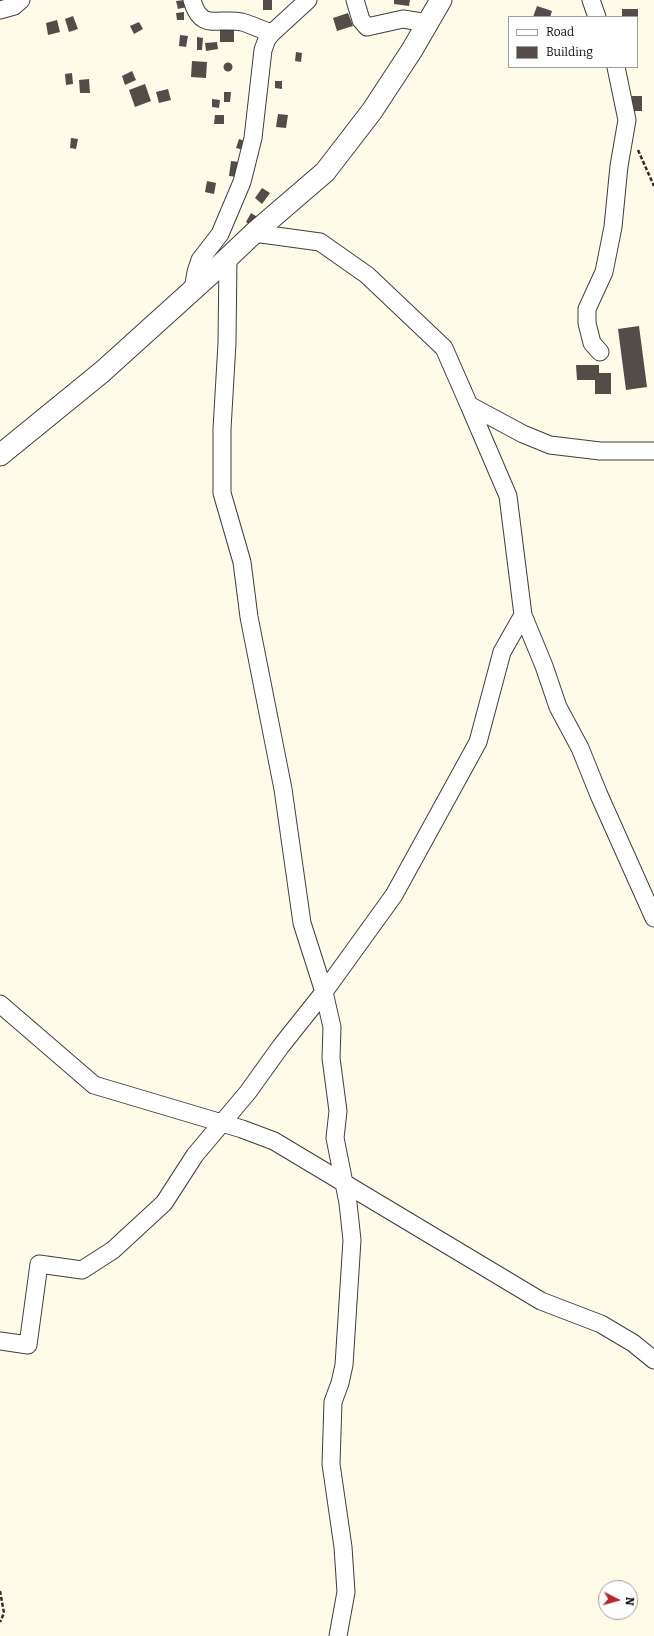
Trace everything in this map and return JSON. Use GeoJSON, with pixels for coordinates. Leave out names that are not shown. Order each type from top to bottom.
{"type":"FeatureCollection","features":[{"type":"Feature","properties":{"kind":"street"},"geometry":{"type":"LineString","coordinates":[[0,10],[14,6],[21,0]]}},
{"type":"Feature","properties":{"kind":"street"},"geometry":{"type":"LineString","coordinates":[[192,0],[196,13],[204,20],[242,22],[272,33]]}},
{"type":"Feature","properties":{"kind":"street"},"geometry":{"type":"LineString","coordinates":[[193,290],[200,260],[220,234],[242,182],[253,138],[263,50],[267,38],[308,0]]}},
{"type":"Feature","properties":{"kind":"street"},"geometry":{"type":"LineString","coordinates":[[355,0],[361,20],[367,27],[403,19],[428,23]]}},
{"type":"Feature","properties":{"kind":"street"},"geometry":{"type":"LineString","coordinates":[[0,455],[102,372],[254,233],[325,172],[372,111],[441,0]]}},
{"type":"Feature","properties":{"kind":"street"},"geometry":{"type":"LineString","coordinates":[[591,0],[596,16]]}},
{"type":"Feature","properties":{"kind":"street"},"geometry":{"type":"LineString","coordinates":[[600,352],[592,343],[587,323],[587,310],[605,265],[613,227],[619,166],[627,120],[616,68]]}},
{"type":"Feature","properties":{"kind":"street"},"geometry":{"type":"LineString","coordinates":[[254,233],[320,242],[367,275],[444,348],[508,496],[523,615],[544,666],[558,707],[580,748],[599,795],[654,918]]}},
{"type":"Feature","properties":{"kind":"street"},"geometry":{"type":"LineString","coordinates":[[228,258],[227,343],[222,429],[222,493],[242,562],[249,617],[283,789],[302,923],[324,992],[332,1027],[331,1058],[338,1111],[335,1138],[348,1203],[352,1240],[344,1364],[340,1383],[333,1402],[331,1464],[343,1547],[346,1592],[338,1636]]}},
{"type":"Feature","properties":{"kind":"street"},"geometry":{"type":"LineString","coordinates":[[469,405],[523,434],[550,445],[600,451],[654,451]]}},
{"type":"Feature","properties":{"kind":"street"},"geometry":{"type":"LineString","coordinates":[[0,1341],[28,1345],[39,1264],[82,1270],[114,1250],[164,1204],[195,1155],[248,1092],[281,1046],[324,992],[394,895],[478,742],[502,652],[523,615]]}},
{"type":"Feature","properties":{"kind":"street"},"geometry":{"type":"LineString","coordinates":[[0,1004],[94,1085],[274,1141],[541,1301],[601,1324],[633,1343],[654,1360]]}},
{"type":"Feature","properties":{"kind":"path"},"geometry":{"type":"LineString","coordinates":[[636,146],[654,186]]}},
{"type":"Feature","properties":{"kind":"path"},"geometry":{"type":"LineString","coordinates":[[0,1591],[4,1613],[0,1622]]}},
{"type":"Feature","properties":{"kind":"building"},"geometry":{"type":"Polygon","coordinates":[[[185,0],[187,7],[178,9],[176,1],[185,0]]]}},
{"type":"Feature","properties":{"kind":"building"},"geometry":{"type":"Polygon","coordinates":[[[263,0],[272,0],[272,10],[263,10],[263,0]]]}},
{"type":"Feature","properties":{"kind":"building"},"geometry":{"type":"Polygon","coordinates":[[[394,0],[410,0],[409,6],[394,4],[394,0]]]}},
{"type":"Feature","properties":{"kind":"building"},"geometry":{"type":"Polygon","coordinates":[[[537,6],[552,11],[550,16],[533,16],[537,6]]]}},
{"type":"Feature","properties":{"kind":"building"},"geometry":{"type":"Polygon","coordinates":[[[622,9],[638,9],[638,16],[622,16],[622,9]]]}},
{"type":"Feature","properties":{"kind":"building"},"geometry":{"type":"Polygon","coordinates":[[[184,12],[184,20],[177,20],[176,13],[184,12]]]}},
{"type":"Feature","properties":{"kind":"building"},"geometry":{"type":"Polygon","coordinates":[[[348,13],[353,26],[337,31],[333,18],[348,13]]]}},
{"type":"Feature","properties":{"kind":"building"},"geometry":{"type":"Polygon","coordinates":[[[73,16],[78,29],[69,32],[65,19],[73,16]]]}},
{"type":"Feature","properties":{"kind":"building"},"geometry":{"type":"Polygon","coordinates":[[[57,20],[60,32],[48,35],[46,23],[57,20]]]}},
{"type":"Feature","properties":{"kind":"building"},"geometry":{"type":"Polygon","coordinates":[[[139,22],[143,29],[134,34],[130,26],[139,22]]]}},
{"type":"Feature","properties":{"kind":"building"},"geometry":{"type":"Polygon","coordinates":[[[220,29],[234,29],[234,42],[220,42],[220,29]]]}},
{"type":"Feature","properties":{"kind":"building"},"geometry":{"type":"Polygon","coordinates":[[[180,35],[188,36],[186,47],[179,46],[180,35]]]}},
{"type":"Feature","properties":{"kind":"building"},"geometry":{"type":"Polygon","coordinates":[[[197,37],[203,38],[202,50],[197,50],[197,37]]]}},
{"type":"Feature","properties":{"kind":"building"},"geometry":{"type":"Polygon","coordinates":[[[217,42],[218,49],[206,51],[205,43],[217,42]]]}},
{"type":"Feature","properties":{"kind":"building"},"geometry":{"type":"Polygon","coordinates":[[[296,52],[302,53],[301,62],[295,61],[296,52]]]}},
{"type":"Feature","properties":{"kind":"building"},"geometry":{"type":"Polygon","coordinates":[[[192,61],[207,62],[206,78],[191,77],[192,61]]]}},
{"type":"Feature","properties":{"kind":"building"},"geometry":{"type":"Polygon","coordinates":[[[228,62],[233,67],[228,72],[223,67],[228,62]]]}},
{"type":"Feature","properties":{"kind":"building"},"geometry":{"type":"Polygon","coordinates":[[[132,71],[136,80],[125,85],[122,76],[132,71]]]}},
{"type":"Feature","properties":{"kind":"building"},"geometry":{"type":"Polygon","coordinates":[[[72,73],[73,84],[66,85],[65,74],[72,73]]]}},
{"type":"Feature","properties":{"kind":"building"},"geometry":{"type":"Polygon","coordinates":[[[89,79],[90,93],[80,93],[79,80],[89,79]]]}},
{"type":"Feature","properties":{"kind":"building"},"geometry":{"type":"Polygon","coordinates":[[[275,81],[282,81],[282,89],[275,88],[275,81]]]}},
{"type":"Feature","properties":{"kind":"building"},"geometry":{"type":"Polygon","coordinates":[[[145,84],[151,101],[135,107],[129,90],[145,84]]]}},
{"type":"Feature","properties":{"kind":"building"},"geometry":{"type":"Polygon","coordinates":[[[168,89],[171,100],[159,103],[156,92],[168,89]]]}},
{"type":"Feature","properties":{"kind":"building"},"geometry":{"type":"Polygon","coordinates":[[[224,92],[231,92],[230,102],[224,102],[224,92]]]}},
{"type":"Feature","properties":{"kind":"building"},"geometry":{"type":"Polygon","coordinates":[[[632,96],[642,96],[642,111],[632,111],[632,96]]]}},
{"type":"Feature","properties":{"kind":"building"},"geometry":{"type":"Polygon","coordinates":[[[212,99],[220,100],[219,108],[212,107],[212,99]]]}},
{"type":"Feature","properties":{"kind":"building"},"geometry":{"type":"Polygon","coordinates":[[[278,114],[288,115],[286,128],[276,127],[278,114]]]}},
{"type":"Feature","properties":{"kind":"building"},"geometry":{"type":"Polygon","coordinates":[[[215,115],[224,115],[224,124],[214,124],[215,115]]]}},
{"type":"Feature","properties":{"kind":"building"},"geometry":{"type":"Polygon","coordinates":[[[71,138],[78,139],[76,149],[70,148],[71,138]]]}},
{"type":"Feature","properties":{"kind":"building"},"geometry":{"type":"Polygon","coordinates":[[[239,139],[247,142],[244,150],[236,148],[239,139]]]}},
{"type":"Feature","properties":{"kind":"building"},"geometry":{"type":"Polygon","coordinates":[[[231,161],[239,162],[238,177],[229,176],[231,161]]]}},
{"type":"Feature","properties":{"kind":"building"},"geometry":{"type":"Polygon","coordinates":[[[207,181],[216,183],[214,194],[205,192],[207,181]]]}},
{"type":"Feature","properties":{"kind":"building"},"geometry":{"type":"Polygon","coordinates":[[[262,188],[270,193],[262,204],[255,198],[262,188]]]}},
{"type":"Feature","properties":{"kind":"building"},"geometry":{"type":"Polygon","coordinates":[[[251,213],[259,218],[254,227],[246,222],[251,213]]]}},
{"type":"Feature","properties":{"kind":"building"},"geometry":{"type":"Polygon","coordinates":[[[639,326],[647,387],[626,390],[618,329],[639,326]]]}},
{"type":"Feature","properties":{"kind":"building"},"geometry":{"type":"Polygon","coordinates":[[[576,365],[599,365],[599,373],[611,373],[611,394],[595,394],[595,380],[577,380],[576,365]]]}}]}
